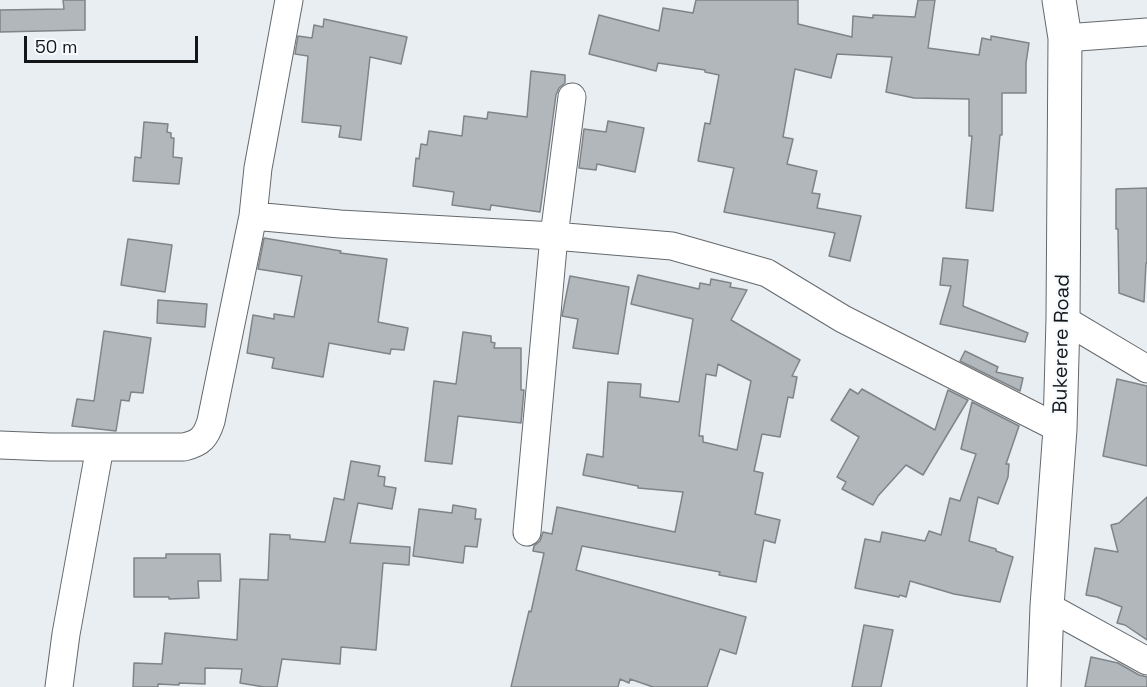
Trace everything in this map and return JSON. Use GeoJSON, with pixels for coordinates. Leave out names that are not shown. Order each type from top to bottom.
{"type":"FeatureCollection","features":[{"type":"Feature","properties":{"kind":"main road","name":"Bukerere Road"},"geometry":{"type":"LineString","coordinates":[[1044,687],[1047,606],[1060,429],[1063,320],[1065,38],[1059,0]]}},
{"type":"Feature","properties":{"kind":"street"},"geometry":{"type":"LineString","coordinates":[[0,445],[184,447],[202,439],[211,421],[254,216],[258,168],[290,0]]}},
{"type":"Feature","properties":{"kind":"street"},"geometry":{"type":"LineString","coordinates":[[1065,38],[1147,32]]}},
{"type":"Feature","properties":{"kind":"street"},"geometry":{"type":"LineString","coordinates":[[527,532],[554,236],[572,97]]}},
{"type":"Feature","properties":{"kind":"street"},"geometry":{"type":"LineString","coordinates":[[254,216],[340,224],[554,236],[672,246],[767,273],[843,319],[1060,429]]}},
{"type":"Feature","properties":{"kind":"street"},"geometry":{"type":"LineString","coordinates":[[1063,320],[1147,369]]}},
{"type":"Feature","properties":{"kind":"street"},"geometry":{"type":"LineString","coordinates":[[59,687],[66,634],[100,447]]}},
{"type":"Feature","properties":{"kind":"street"},"geometry":{"type":"LineString","coordinates":[[1047,606],[1147,661]]}},
{"type":"Feature","properties":{"kind":"building"},"geometry":{"type":"Polygon","coordinates":[[[63,0],[85,0],[85,30],[0,32],[0,10],[64,9],[63,0]]]}},
{"type":"Feature","properties":{"kind":"building"},"geometry":{"type":"Polygon","coordinates":[[[696,0],[798,0],[798,24],[852,37],[853,16],[915,17],[918,0],[935,0],[928,48],[979,55],[982,38],[991,40],[991,36],[1029,43],[1026,93],[1002,93],[1002,135],[1000,135],[993,211],[966,208],[972,136],[969,136],[969,99],[914,98],[886,92],[892,57],[837,54],[831,78],[795,69],[783,137],[793,139],[787,164],[817,171],[812,193],[820,194],[817,208],[861,216],[850,261],[829,256],[835,233],[724,212],[734,168],[698,161],[705,123],[710,124],[719,75],[705,72],[705,70],[658,63],[656,71],[589,54],[599,15],[659,31],[663,8],[693,13],[696,0]]]}},
{"type":"Feature","properties":{"kind":"building"},"geometry":{"type":"Polygon","coordinates":[[[324,19],[407,37],[401,64],[370,57],[361,140],[339,137],[341,126],[302,122],[308,56],[295,54],[298,36],[312,38],[314,25],[323,27],[324,19]]]}},
{"type":"Feature","properties":{"kind":"building"},"geometry":{"type":"Polygon","coordinates":[[[531,71],[565,75],[565,83],[556,95],[540,212],[491,205],[490,210],[452,205],[454,192],[413,186],[416,158],[419,159],[421,144],[427,145],[429,131],[462,136],[464,116],[487,119],[488,112],[527,117],[531,71]]]}},
{"type":"Feature","properties":{"kind":"building"},"geometry":{"type":"Polygon","coordinates":[[[608,121],[644,128],[635,172],[597,164],[596,170],[579,168],[584,129],[606,132],[608,121]]]}},
{"type":"Feature","properties":{"kind":"building"},"geometry":{"type":"Polygon","coordinates":[[[144,122],[168,124],[167,132],[171,133],[171,138],[174,138],[173,157],[182,158],[179,184],[133,181],[135,157],[141,158],[144,122]]]}},
{"type":"Feature","properties":{"kind":"building"},"geometry":{"type":"Polygon","coordinates":[[[1147,188],[1147,263],[1144,302],[1119,293],[1116,189],[1147,188]]]}},
{"type":"Feature","properties":{"kind":"building"},"geometry":{"type":"Polygon","coordinates":[[[264,238],[341,251],[340,253],[387,259],[378,322],[408,328],[404,350],[391,349],[390,354],[329,343],[323,377],[272,368],[274,358],[247,353],[253,315],[274,319],[274,314],[294,317],[302,276],[258,269],[264,238]]]}},
{"type":"Feature","properties":{"kind":"building"},"geometry":{"type":"Polygon","coordinates":[[[128,239],[172,245],[165,292],[121,285],[128,239]]]}},
{"type":"Feature","properties":{"kind":"building"},"geometry":{"type":"Polygon","coordinates":[[[943,258],[968,260],[963,306],[1028,333],[1025,342],[940,324],[951,286],[940,285],[943,258]]]}},
{"type":"Feature","properties":{"kind":"building"},"geometry":{"type":"Polygon","coordinates":[[[638,275],[699,289],[700,283],[710,285],[711,279],[731,283],[730,287],[747,290],[731,320],[800,360],[792,376],[797,377],[793,398],[788,397],[780,437],[762,434],[754,471],[763,473],[755,514],[780,520],[775,543],[764,540],[756,582],[719,575],[720,572],[582,546],[576,570],[746,617],[736,654],[720,649],[707,687],[653,687],[630,679],[629,683],[620,679],[618,687],[511,687],[544,553],[533,551],[534,546],[540,541],[543,532],[552,534],[557,507],[675,532],[683,492],[638,488],[638,486],[583,475],[587,454],[603,457],[608,382],[641,384],[640,397],[679,402],[693,319],[631,304],[638,275]],[[718,364],[716,376],[706,374],[699,436],[703,436],[703,442],[737,450],[751,381],[718,364]]]}},
{"type":"Feature","properties":{"kind":"building"},"geometry":{"type":"Polygon","coordinates":[[[570,276],[629,287],[618,354],[573,348],[578,319],[562,316],[570,276]]]}},
{"type":"Feature","properties":{"kind":"building"},"geometry":{"type":"Polygon","coordinates":[[[158,300],[207,304],[205,327],[157,323],[158,300]]]}},
{"type":"Feature","properties":{"kind":"building"},"geometry":{"type":"Polygon","coordinates":[[[104,331],[151,338],[143,393],[131,392],[129,401],[121,400],[116,431],[72,426],[77,399],[94,401],[104,331]]]}},
{"type":"Feature","properties":{"kind":"building"},"geometry":{"type":"Polygon","coordinates":[[[463,332],[491,336],[491,342],[495,343],[494,348],[521,348],[521,390],[524,390],[521,423],[458,416],[452,464],[425,461],[434,381],[456,384],[463,332]]]}},
{"type":"Feature","properties":{"kind":"building"},"geometry":{"type":"Polygon","coordinates":[[[965,351],[998,367],[996,372],[1023,378],[1020,391],[960,361],[965,351]]]}},
{"type":"Feature","properties":{"kind":"building"},"geometry":{"type":"Polygon","coordinates":[[[1117,379],[1147,386],[1147,466],[1103,456],[1117,379]]]}},
{"type":"Feature","properties":{"kind":"building"},"geometry":{"type":"Polygon","coordinates":[[[850,389],[858,394],[862,389],[935,430],[948,390],[968,400],[923,475],[906,465],[878,496],[873,505],[842,489],[846,482],[837,477],[859,437],[831,420],[850,389]]]}},
{"type":"Feature","properties":{"kind":"building"},"geometry":{"type":"Polygon","coordinates":[[[972,402],[1019,426],[1006,464],[1009,464],[1008,477],[998,504],[978,497],[969,541],[1013,557],[1000,602],[954,594],[910,581],[906,597],[855,588],[865,539],[880,542],[882,532],[925,541],[929,531],[941,535],[950,498],[960,501],[976,454],[961,449],[972,402]]]}},
{"type":"Feature","properties":{"kind":"building"},"geometry":{"type":"Polygon","coordinates":[[[351,461],[380,466],[378,476],[385,477],[384,486],[396,488],[392,509],[358,503],[350,543],[410,547],[409,565],[383,563],[376,650],[341,647],[340,664],[282,659],[277,687],[240,683],[242,669],[205,668],[205,684],[179,683],[179,685],[158,684],[158,687],[133,687],[134,663],[162,664],[165,633],[237,640],[240,579],[268,580],[270,534],[290,535],[290,539],[325,542],[334,498],[344,500],[351,461]]]}},
{"type":"Feature","properties":{"kind":"building"},"geometry":{"type":"Polygon","coordinates":[[[1147,497],[1147,640],[1125,625],[1117,623],[1122,607],[1086,595],[1095,548],[1118,552],[1111,525],[1119,523],[1147,497]]]}},
{"type":"Feature","properties":{"kind":"building"},"geometry":{"type":"Polygon","coordinates":[[[453,505],[476,509],[475,519],[481,519],[477,547],[465,546],[463,563],[413,556],[419,509],[452,513],[453,505]]]}},
{"type":"Feature","properties":{"kind":"building"},"geometry":{"type":"Polygon","coordinates":[[[166,554],[220,554],[221,581],[198,581],[199,598],[134,597],[134,558],[166,558],[166,554]]]}},
{"type":"Feature","properties":{"kind":"building"},"geometry":{"type":"Polygon","coordinates":[[[864,625],[893,630],[881,687],[852,687],[864,625]]]}},
{"type":"Feature","properties":{"kind":"building"},"geometry":{"type":"Polygon","coordinates":[[[1091,657],[1118,663],[1147,677],[1147,687],[1085,687],[1091,657]]]}}]}
